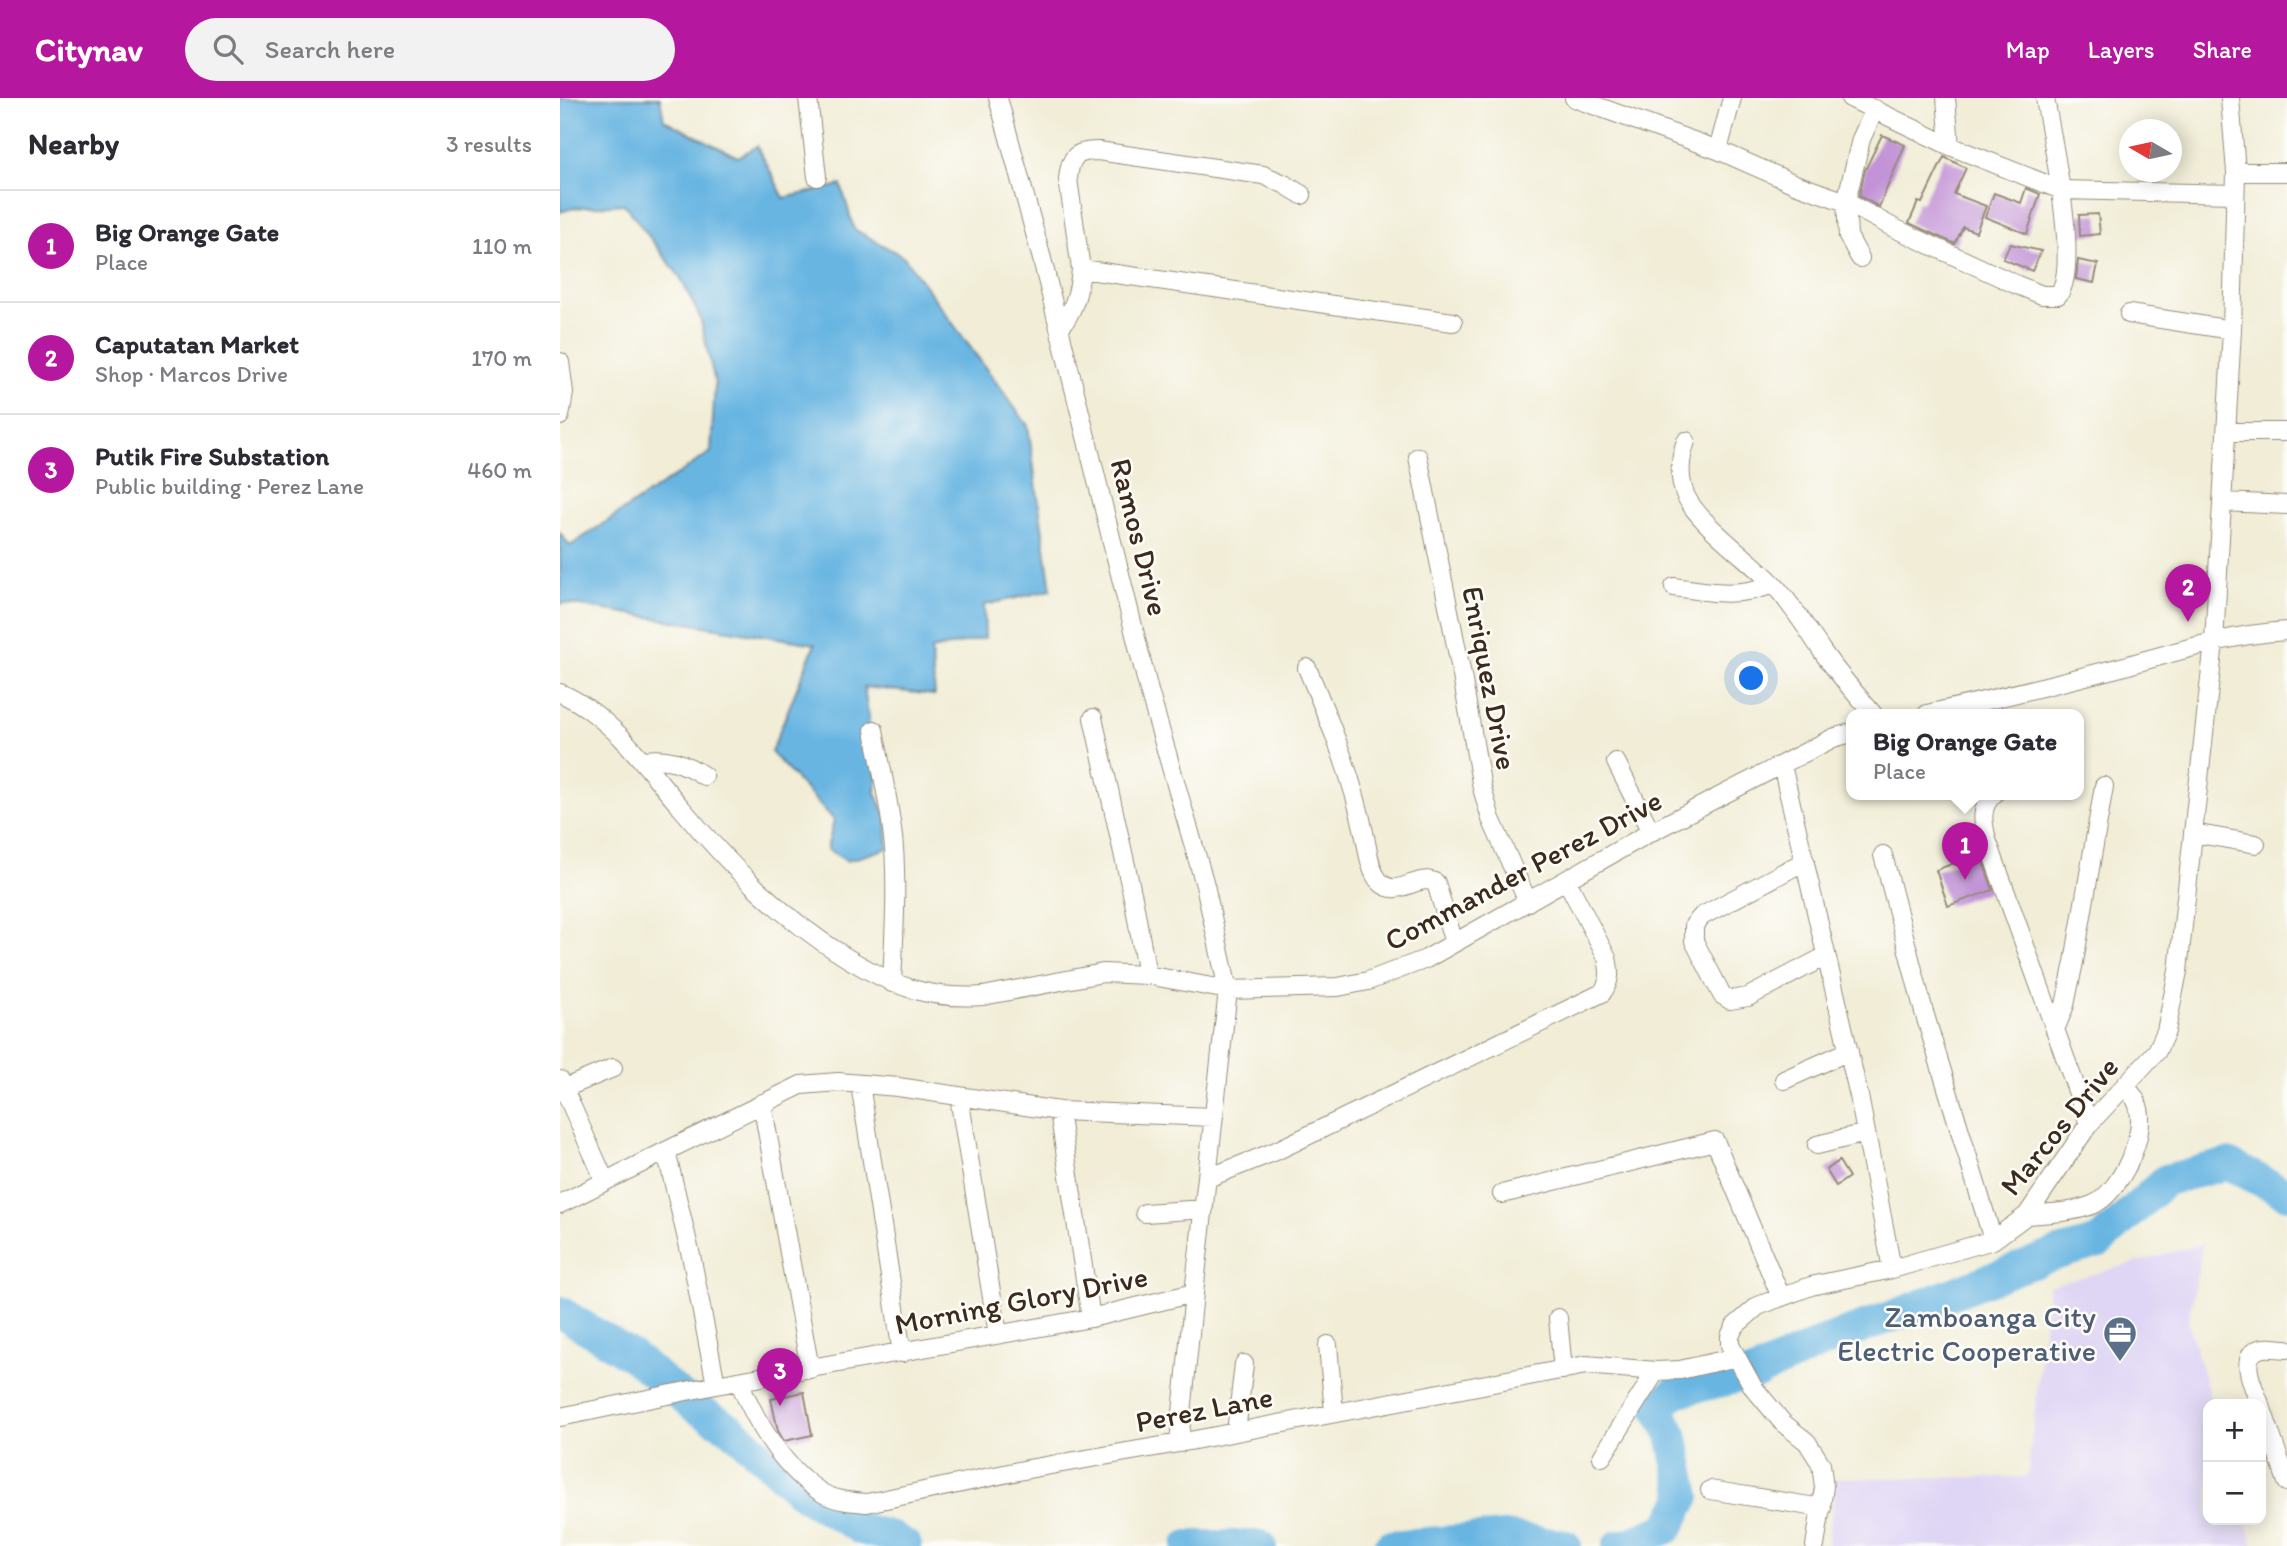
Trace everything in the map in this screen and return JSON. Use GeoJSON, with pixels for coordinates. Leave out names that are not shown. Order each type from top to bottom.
{"type":"FeatureCollection","features":[{"type":"Feature","properties":{"kind":"street"},"geometry":{"type":"LineString","coordinates":[[808,98],[817,177]]}},
{"type":"Feature","properties":{"kind":"street","name":"Ramos Drive"},"geometry":{"type":"LineString","coordinates":[[998,98],[1060,328],[1149,691],[1207,896],[1227,990]]}},
{"type":"Feature","properties":{"kind":"street"},"geometry":{"type":"LineString","coordinates":[[1574,98],[1718,150],[1795,184],[1846,202],[1894,228],[2014,284],[2042,295],[2053,296],[2063,289],[2066,278],[2061,190],[2045,98]]}},
{"type":"Feature","properties":{"kind":"street"},"geometry":{"type":"LineString","coordinates":[[1718,150],[1732,98]]}},
{"type":"Feature","properties":{"kind":"street"},"geometry":{"type":"LineString","coordinates":[[1850,98],[1950,146],[2061,190],[2235,194]]}},
{"type":"Feature","properties":{"kind":"street"},"geometry":{"type":"LineString","coordinates":[[1946,98],[1950,146]]}},
{"type":"Feature","properties":{"kind":"street","name":"Marcos Drive"},"geometry":{"type":"LineString","coordinates":[[1815,1546],[1824,1488],[1821,1464],[1807,1443],[1783,1423],[1753,1387],[1730,1345],[1730,1336],[1735,1326],[1758,1306],[1811,1286],[1892,1269],[1993,1240],[2027,1215],[2088,1124],[2157,1051],[2166,1031],[2178,971],[2214,642],[2232,330],[2236,172],[2230,98]]}},
{"type":"Feature","properties":{"kind":"street"},"geometry":{"type":"LineString","coordinates":[[1860,258],[1848,236],[1846,202],[1861,139],[1875,109]]}},
{"type":"Feature","properties":{"kind":"street"},"geometry":{"type":"LineString","coordinates":[[1060,328],[1071,314],[1080,284],[1068,179],[1073,159],[1085,151],[1263,175],[1302,195]]}},
{"type":"Feature","properties":{"kind":"street"},"geometry":{"type":"LineString","coordinates":[[2236,172],[2287,172]]}},
{"type":"Feature","properties":{"kind":"street"},"geometry":{"type":"LineString","coordinates":[[1080,269],[1453,322]]}},
{"type":"Feature","properties":{"kind":"street"},"geometry":{"type":"LineString","coordinates":[[2129,314],[2232,330]]}},
{"type":"Feature","properties":{"kind":"street"},"geometry":{"type":"LineString","coordinates":[[560,362],[564,393],[560,416]]}},
{"type":"Feature","properties":{"kind":"street"},"geometry":{"type":"LineString","coordinates":[[2228,432],[2287,432]]}},
{"type":"Feature","properties":{"kind":"street"},"geometry":{"type":"LineString","coordinates":[[1686,441],[1681,457],[1685,496],[1699,514],[1773,584],[1795,610],[1842,678],[1870,709]]}},
{"type":"Feature","properties":{"kind":"street","name":"Enriquez Drive"},"geometry":{"type":"LineString","coordinates":[[1418,457],[1482,788],[1491,819],[1528,902]]}},
{"type":"Feature","properties":{"kind":"street"},"geometry":{"type":"LineString","coordinates":[[2223,502],[2287,505]]}},
{"type":"Feature","properties":{"kind":"street"},"geometry":{"type":"LineString","coordinates":[[1674,587],[1732,594],[1773,584]]}},
{"type":"Feature","properties":{"kind":"street"},"geometry":{"type":"LineString","coordinates":[[1950,709],[2015,695],[2214,642],[2263,632],[2287,631]]}},
{"type":"Feature","properties":{"kind":"street"},"geometry":{"type":"LineString","coordinates":[[1307,668],[1339,742],[1358,801],[1372,868],[1378,880],[1396,889],[1426,879],[1436,883],[1454,943]]}},
{"type":"Feature","properties":{"kind":"street","name":"Commander Perez Drive"},"geometry":{"type":"LineString","coordinates":[[560,693],[577,700],[601,717],[643,760],[742,876],[783,913],[819,940],[892,983],[923,994],[964,998],[1103,973],[1146,975],[1227,990],[1293,990],[1368,981],[1426,959],[1651,832],[1832,738],[1846,734]]}},
{"type":"Feature","properties":{"kind":"street"},"geometry":{"type":"LineString","coordinates":[[1093,718],[1134,902],[1146,975]]}},
{"type":"Feature","properties":{"kind":"street"},"geometry":{"type":"LineString","coordinates":[[874,730],[884,790],[890,808],[894,849],[892,983]]}},
{"type":"Feature","properties":{"kind":"street"},"geometry":{"type":"LineString","coordinates":[[643,760],[673,759],[687,764],[704,776]]}},
{"type":"Feature","properties":{"kind":"street"},"geometry":{"type":"LineString","coordinates":[[1616,762],[1651,832]]}},
{"type":"Feature","properties":{"kind":"street"},"geometry":{"type":"LineString","coordinates":[[1782,765],[1849,1051],[1892,1269]]}},
{"type":"Feature","properties":{"kind":"street"},"geometry":{"type":"LineString","coordinates":[[2055,1030],[2065,1005],[2104,786]]}},
{"type":"Feature","properties":{"kind":"street"},"geometry":{"type":"LineString","coordinates":[[1989,800],[1983,808],[1987,840],[2088,1124]]}},
{"type":"Feature","properties":{"kind":"street"},"geometry":{"type":"LineString","coordinates":[[2193,833],[2256,844]]}},
{"type":"Feature","properties":{"kind":"street"},"geometry":{"type":"LineString","coordinates":[[1883,855],[1924,1013],[1993,1240]]}},
{"type":"Feature","properties":{"kind":"street"},"geometry":{"type":"LineString","coordinates":[[1805,861],[1702,916],[1694,925],[1694,941],[1722,995],[1730,1000],[1748,997],[1825,956]]}},
{"type":"Feature","properties":{"kind":"street"},"geometry":{"type":"LineString","coordinates":[[1208,1178],[1276,1151],[1602,993],[1609,983],[1607,958],[1567,881]]}},
{"type":"Feature","properties":{"kind":"street","name":"Morning Glory Drive"},"geometry":{"type":"LineString","coordinates":[[560,1417],[716,1385],[1091,1318],[1194,1293],[1227,990]]}},
{"type":"Feature","properties":{"kind":"street"},"geometry":{"type":"LineString","coordinates":[[1784,1080],[1849,1051]]}},
{"type":"Feature","properties":{"kind":"street"},"geometry":{"type":"LineString","coordinates":[[606,1181],[561,1086],[613,1068]]}},
{"type":"Feature","properties":{"kind":"street"},"geometry":{"type":"LineString","coordinates":[[560,1203],[762,1103],[801,1085],[813,1083],[898,1087],[1059,1111],[1214,1117]]}},
{"type":"Feature","properties":{"kind":"street"},"geometry":{"type":"LineString","coordinates":[[860,1084],[902,1353]]}},
{"type":"Feature","properties":{"kind":"street"},"geometry":{"type":"LineString","coordinates":[[2027,1215],[2094,1205],[2110,1192],[2124,1171],[2139,1129],[2138,1103],[2125,1086]]}},
{"type":"Feature","properties":{"kind":"street"},"geometry":{"type":"LineString","coordinates":[[958,1097],[998,1334]]}},
{"type":"Feature","properties":{"kind":"street"},"geometry":{"type":"LineString","coordinates":[[762,1103],[810,1369]]}},
{"type":"Feature","properties":{"kind":"street"},"geometry":{"type":"LineString","coordinates":[[1059,1111],[1091,1318]]}},
{"type":"Feature","properties":{"kind":"street"},"geometry":{"type":"LineString","coordinates":[[1817,1145],[1866,1133]]}},
{"type":"Feature","properties":{"kind":"street"},"geometry":{"type":"LineString","coordinates":[[1502,1194],[1714,1141],[1781,1297]]}},
{"type":"Feature","properties":{"kind":"street"},"geometry":{"type":"LineString","coordinates":[[666,1150],[692,1260],[716,1385]]}},
{"type":"Feature","properties":{"kind":"street"},"geometry":{"type":"LineString","coordinates":[[1145,1213],[1204,1209]]}},
{"type":"Feature","properties":{"kind":"street"},"geometry":{"type":"LineString","coordinates":[[1179,1443],[1194,1293]]}},
{"type":"Feature","properties":{"kind":"street"},"geometry":{"type":"LineString","coordinates":[[1558,1318],[1563,1370]]}},
{"type":"Feature","properties":{"kind":"street"},"geometry":{"type":"LineString","coordinates":[[1328,1345],[1334,1413]]}},
{"type":"Feature","properties":{"kind":"street"},"geometry":{"type":"LineString","coordinates":[[2258,1399],[2249,1375],[2248,1363],[2252,1353],[2260,1348],[2287,1349]]}},
{"type":"Feature","properties":{"kind":"street","name":"Perez Lane"},"geometry":{"type":"LineString","coordinates":[[739,1381],[769,1438],[796,1470],[825,1494],[847,1502],[885,1500],[1028,1469],[1594,1365],[1656,1371],[1739,1361]]}},
{"type":"Feature","properties":{"kind":"street"},"geometry":{"type":"LineString","coordinates":[[1236,1432],[1244,1364]]}},
{"type":"Feature","properties":{"kind":"street"},"geometry":{"type":"LineString","coordinates":[[1602,1457],[1656,1371]]}},
{"type":"Feature","properties":{"kind":"street"},"geometry":{"type":"LineString","coordinates":[[2266,1417],[2281,1447],[2287,1482]]}},
{"type":"Feature","properties":{"kind":"street"},"geometry":{"type":"LineString","coordinates":[[1710,1490],[1822,1508]]}},
{"type":"Feature","properties":{"kind":"shaded area","name":"Zamboanga City Electric Cooperative"},"geometry":{"type":"Polygon","coordinates":[[[2203,1244],[2188,1322],[2211,1399],[2203,1399],[2203,1525],[2248,1525],[2254,1546],[1827,1546],[1836,1478],[2027,1477],[2049,1286],[2203,1244]]]}},
{"type":"Feature","properties":{"kind":"water"},"geometry":{"type":"Polygon","coordinates":[[[560,98],[660,98],[664,120],[738,157],[757,146],[784,198],[841,185],[854,229],[904,257],[1028,426],[1051,590],[984,605],[985,638],[931,650],[935,695],[864,687],[877,779],[876,793],[886,816],[888,848],[847,861],[827,849],[834,820],[771,752],[815,644],[563,603],[560,605],[560,533],[570,546],[711,452],[715,383],[700,317],[680,277],[624,204],[573,208],[560,212],[560,98]]]}},
{"type":"Feature","properties":{"kind":"building"},"geometry":{"type":"Polygon","coordinates":[[[1882,135],[1905,145],[1879,207],[1859,196],[1865,170],[1882,135]]]}},
{"type":"Feature","properties":{"kind":"building"},"geometry":{"type":"Polygon","coordinates":[[[1944,157],[1966,168],[1954,194],[1986,206],[1976,232],[1963,227],[1955,244],[1909,223],[1918,202],[1922,203],[1944,157]]]}},
{"type":"Feature","properties":{"kind":"building"},"geometry":{"type":"Polygon","coordinates":[[[2026,188],[2040,194],[2027,234],[1985,217],[1994,193],[2021,203],[2026,188]]]}},
{"type":"Feature","properties":{"kind":"building"},"geometry":{"type":"Polygon","coordinates":[[[2098,214],[2100,234],[2080,236],[2079,215],[2098,214]]]}},
{"type":"Feature","properties":{"kind":"building"},"geometry":{"type":"Polygon","coordinates":[[[2010,244],[2041,251],[2032,271],[2003,259],[2010,244]]]}},
{"type":"Feature","properties":{"kind":"building"},"geometry":{"type":"Polygon","coordinates":[[[2078,260],[2098,264],[2094,283],[2076,279],[2078,260]]]}},
{"type":"Feature","properties":{"kind":"building"},"geometry":{"type":"Polygon","coordinates":[[[1980,853],[1993,890],[1948,906],[1936,870],[1980,853]]]}},
{"type":"Feature","properties":{"kind":"building"},"geometry":{"type":"Polygon","coordinates":[[[1839,1161],[1849,1177],[1836,1186],[1826,1170],[1839,1161]]]}},
{"type":"Feature","properties":{"kind":"building"},"geometry":{"type":"Polygon","coordinates":[[[804,1392],[812,1435],[784,1441],[778,1431],[771,1399],[804,1392]]]}},
{"type":"Feature","properties":{"kind":"waterway"},"geometry":{"type":"LineString","coordinates":[[1618,1546],[1668,1528],[1685,1496],[1672,1435],[1657,1407],[1675,1392],[1754,1374],[1819,1344],[2053,1255],[2099,1242],[2166,1180],[2228,1164],[2287,1194]]}},
{"type":"Feature","properties":{"kind":"waterway"},"geometry":{"type":"LineString","coordinates":[[560,1312],[635,1358],[696,1408],[733,1430],[804,1495],[861,1529],[892,1537],[906,1546]]}},
{"type":"Feature","properties":{"kind":"waterway"},"geometry":{"type":"LineString","coordinates":[[1390,1546],[1505,1537],[1566,1546]]}},
{"type":"Feature","properties":{"kind":"waterway"},"geometry":{"type":"LineString","coordinates":[[1188,1546],[1261,1546]]}},
{"type":"Feature","properties":{"kind":"place","name":"Caputatan Market"},"geometry":{"type":"Point","coordinates":[2188,622]}},
{"type":"Feature","properties":{"kind":"place","name":"Big Orange Gate"},"geometry":{"type":"Point","coordinates":[1965,880]}},
{"type":"Feature","properties":{"kind":"place","name":"Zamboanga City Electric Cooperative"},"geometry":{"type":"Point","coordinates":[2120,1363]}},
{"type":"Feature","properties":{"kind":"place","name":"Putik Fire Substation"},"geometry":{"type":"Point","coordinates":[780,1406]}}]}
